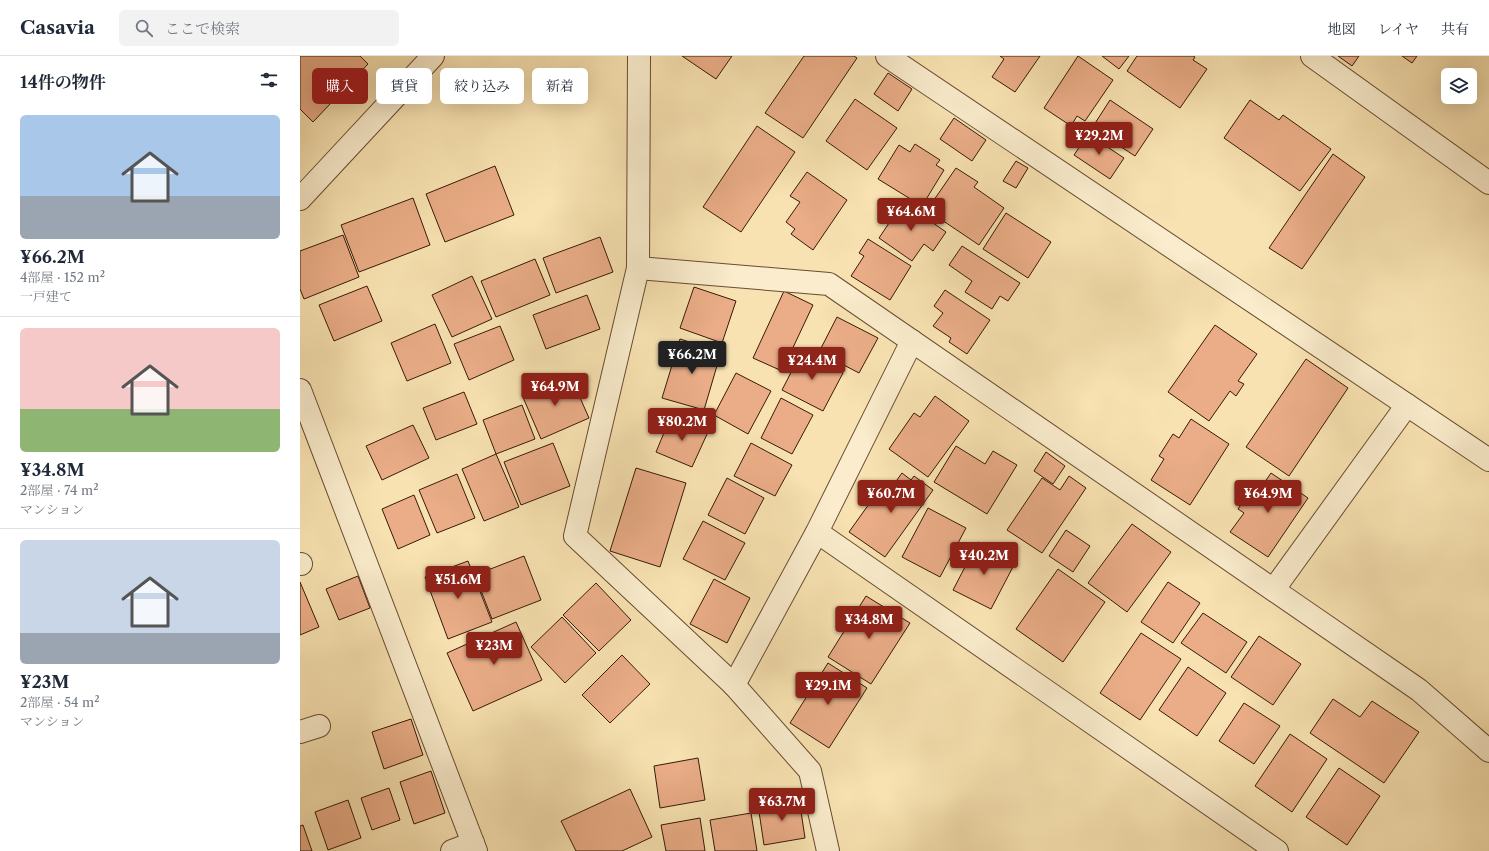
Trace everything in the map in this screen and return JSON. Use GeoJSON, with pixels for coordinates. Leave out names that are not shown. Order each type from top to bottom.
{"type":"FeatureCollection","features":[{"type":"Feature","properties":{"kind":"street"},"geometry":{"type":"LineString","coordinates":[[300,199],[433,56]]}},
{"type":"Feature","properties":{"kind":"street"},"geometry":{"type":"LineString","coordinates":[[639,56],[638,268],[575,536],[734,685],[810,771],[828,851]]}},
{"type":"Feature","properties":{"kind":"street"},"geometry":{"type":"LineString","coordinates":[[887,56],[1489,460]]}},
{"type":"Feature","properties":{"kind":"street"},"geometry":{"type":"LineString","coordinates":[[1312,56],[1489,183]]}},
{"type":"Feature","properties":{"kind":"street"},"geometry":{"type":"LineString","coordinates":[[638,268],[829,284],[1419,690],[1489,751]]}},
{"type":"Feature","properties":{"kind":"street"},"geometry":{"type":"LineString","coordinates":[[734,685],[817,532],[912,341]]}},
{"type":"Feature","properties":{"kind":"street"},"geometry":{"type":"LineString","coordinates":[[300,390],[474,847],[452,851]]}},
{"type":"Feature","properties":{"kind":"street"},"geometry":{"type":"LineString","coordinates":[[1274,589],[1407,405]]}},
{"type":"Feature","properties":{"kind":"street"},"geometry":{"type":"LineString","coordinates":[[817,532],[1278,851]]}},
{"type":"Feature","properties":{"kind":"building"},"geometry":{"type":"Polygon","coordinates":[[[300,56],[360,56],[368,64],[364,68],[312,68],[312,104],[330,104],[313,122],[300,109],[300,56]]]}},
{"type":"Feature","properties":{"kind":"building"},"geometry":{"type":"Polygon","coordinates":[[[682,56],[732,56],[716,79],[682,56]]]}},
{"type":"Feature","properties":{"kind":"building"},"geometry":{"type":"Polygon","coordinates":[[[804,56],[854,56],[857,58],[803,138],[765,113],[804,56]]]}},
{"type":"Feature","properties":{"kind":"building"},"geometry":{"type":"Polygon","coordinates":[[[1000,56],[1040,56],[1015,92],[992,77],[1004,59],[1000,56]]]}},
{"type":"Feature","properties":{"kind":"building"},"geometry":{"type":"Polygon","coordinates":[[[1078,56],[1113,80],[1085,121],[1077,116],[1071,126],[1044,108],[1078,56]]]}},
{"type":"Feature","properties":{"kind":"building"},"geometry":{"type":"Polygon","coordinates":[[[1102,56],[1129,56],[1119,69],[1102,56]]]}},
{"type":"Feature","properties":{"kind":"building"},"geometry":{"type":"Polygon","coordinates":[[[1137,56],[1193,56],[1195,57],[1193,60],[1207,69],[1180,108],[1127,71],[1137,56]]]}},
{"type":"Feature","properties":{"kind":"building"},"geometry":{"type":"Polygon","coordinates":[[[1338,56],[1359,56],[1352,66],[1338,56]]]}},
{"type":"Feature","properties":{"kind":"building"},"geometry":{"type":"Polygon","coordinates":[[[1402,56],[1417,56],[1412,63],[1402,56]]]}},
{"type":"Feature","properties":{"kind":"building"},"geometry":{"type":"Polygon","coordinates":[[[888,73],[912,89],[898,111],[874,94],[888,73]]]}},
{"type":"Feature","properties":{"kind":"building"},"geometry":{"type":"Polygon","coordinates":[[[855,99],[897,128],[867,170],[826,141],[855,99]]]}},
{"type":"Feature","properties":{"kind":"building"},"geometry":{"type":"Polygon","coordinates":[[[1110,100],[1153,129],[1135,156],[1092,128],[1110,100]]]}},
{"type":"Feature","properties":{"kind":"building"},"geometry":{"type":"Polygon","coordinates":[[[1250,100],[1279,120],[1283,115],[1331,149],[1300,191],[1224,138],[1250,100]]]}},
{"type":"Feature","properties":{"kind":"building"},"geometry":{"type":"Polygon","coordinates":[[[954,118],[986,140],[972,161],[940,139],[954,118]]]}},
{"type":"Feature","properties":{"kind":"building"},"geometry":{"type":"Polygon","coordinates":[[[757,126],[795,152],[741,232],[703,207],[757,126]]]}},
{"type":"Feature","properties":{"kind":"building"},"geometry":{"type":"Polygon","coordinates":[[[1088,134],[1124,158],[1110,179],[1074,155],[1088,134]]]}},
{"type":"Feature","properties":{"kind":"building"},"geometry":{"type":"Polygon","coordinates":[[[915,144],[940,160],[936,165],[944,170],[922,206],[878,179],[899,145],[910,152],[915,144]]]}},
{"type":"Feature","properties":{"kind":"building"},"geometry":{"type":"Polygon","coordinates":[[[1333,154],[1365,177],[1302,269],[1269,248],[1333,154]]]}},
{"type":"Feature","properties":{"kind":"building"},"geometry":{"type":"Polygon","coordinates":[[[1016,161],[1028,168],[1016,188],[1003,181],[1016,161]]]}},
{"type":"Feature","properties":{"kind":"building"},"geometry":{"type":"Polygon","coordinates":[[[495,166],[514,215],[445,242],[426,194],[495,166]]]}},
{"type":"Feature","properties":{"kind":"building"},"geometry":{"type":"Polygon","coordinates":[[[956,168],[978,182],[974,187],[1004,208],[979,245],[927,210],[956,168]]]}},
{"type":"Feature","properties":{"kind":"building"},"geometry":{"type":"Polygon","coordinates":[[[807,172],[847,200],[813,250],[791,234],[795,229],[786,222],[800,202],[790,196],[807,172]]]}},
{"type":"Feature","properties":{"kind":"building"},"geometry":{"type":"Polygon","coordinates":[[[413,198],[430,245],[359,272],[341,225],[413,198]]]}},
{"type":"Feature","properties":{"kind":"building"},"geometry":{"type":"Polygon","coordinates":[[[903,202],[946,232],[933,251],[924,244],[912,261],[879,238],[903,202]]]}},
{"type":"Feature","properties":{"kind":"building"},"geometry":{"type":"Polygon","coordinates":[[[1006,213],[1051,242],[1028,278],[983,249],[1006,213]]]}},
{"type":"Feature","properties":{"kind":"building"},"geometry":{"type":"Polygon","coordinates":[[[343,235],[359,277],[304,299],[300,289],[300,251],[343,235]]]}},
{"type":"Feature","properties":{"kind":"building"},"geometry":{"type":"Polygon","coordinates":[[[600,237],[613,272],[556,293],[543,258],[600,237]]]}},
{"type":"Feature","properties":{"kind":"building"},"geometry":{"type":"Polygon","coordinates":[[[868,239],[911,266],[890,300],[851,276],[864,256],[859,253],[868,239]]]}},
{"type":"Feature","properties":{"kind":"building"},"geometry":{"type":"Polygon","coordinates":[[[962,246],[1020,283],[1008,301],[1000,296],[992,309],[965,292],[972,281],[949,265],[962,246]]]}},
{"type":"Feature","properties":{"kind":"building"},"geometry":{"type":"Polygon","coordinates":[[[535,259],[550,295],[496,317],[481,281],[535,259]]]}},
{"type":"Feature","properties":{"kind":"building"},"geometry":{"type":"Polygon","coordinates":[[[472,276],[492,319],[452,337],[432,295],[472,276]]]}},
{"type":"Feature","properties":{"kind":"building"},"geometry":{"type":"Polygon","coordinates":[[[367,286],[382,321],[334,341],[319,305],[367,286]]]}},
{"type":"Feature","properties":{"kind":"building"},"geometry":{"type":"Polygon","coordinates":[[[694,287],[736,301],[722,343],[680,328],[694,287]]]}},
{"type":"Feature","properties":{"kind":"building"},"geometry":{"type":"Polygon","coordinates":[[[945,290],[990,320],[967,354],[949,342],[951,338],[933,326],[943,313],[934,306],[945,290]]]}},
{"type":"Feature","properties":{"kind":"building"},"geometry":{"type":"Polygon","coordinates":[[[784,291],[813,305],[782,371],[753,358],[784,291]]]}},
{"type":"Feature","properties":{"kind":"building"},"geometry":{"type":"Polygon","coordinates":[[[587,295],[600,329],[546,349],[533,315],[587,295]]]}},
{"type":"Feature","properties":{"kind":"building"},"geometry":{"type":"Polygon","coordinates":[[[837,317],[878,338],[859,373],[819,352],[837,317]]]}},
{"type":"Feature","properties":{"kind":"building"},"geometry":{"type":"Polygon","coordinates":[[[435,324],[451,363],[407,381],[391,343],[435,324]]]}},
{"type":"Feature","properties":{"kind":"building"},"geometry":{"type":"Polygon","coordinates":[[[1215,325],[1257,354],[1238,381],[1244,384],[1236,396],[1230,391],[1209,421],[1168,392],[1215,325]]]}},
{"type":"Feature","properties":{"kind":"building"},"geometry":{"type":"Polygon","coordinates":[[[500,326],[514,360],[469,380],[454,344],[500,326]]]}},
{"type":"Feature","properties":{"kind":"building"},"geometry":{"type":"Polygon","coordinates":[[[680,339],[721,352],[704,410],[662,398],[680,339]]]}},
{"type":"Feature","properties":{"kind":"building"},"geometry":{"type":"Polygon","coordinates":[[[802,351],[843,373],[823,411],[782,390],[802,351]]]}},
{"type":"Feature","properties":{"kind":"building"},"geometry":{"type":"Polygon","coordinates":[[[1306,359],[1348,388],[1289,476],[1246,447],[1306,359]]]}},
{"type":"Feature","properties":{"kind":"building"},"geometry":{"type":"Polygon","coordinates":[[[736,373],[771,391],[748,434],[714,415],[736,373]]]}},
{"type":"Feature","properties":{"kind":"building"},"geometry":{"type":"Polygon","coordinates":[[[570,375],[589,418],[541,439],[522,395],[570,375]]]}},
{"type":"Feature","properties":{"kind":"building"},"geometry":{"type":"Polygon","coordinates":[[[464,392],[477,424],[436,440],[423,408],[464,392]]]}},
{"type":"Feature","properties":{"kind":"building"},"geometry":{"type":"Polygon","coordinates":[[[935,396],[969,421],[928,477],[889,449],[914,413],[920,417],[935,396]]]}},
{"type":"Feature","properties":{"kind":"building"},"geometry":{"type":"Polygon","coordinates":[[[781,398],[813,415],[792,454],[761,438],[781,398]]]}},
{"type":"Feature","properties":{"kind":"building"},"geometry":{"type":"Polygon","coordinates":[[[522,405],[535,439],[496,454],[483,420],[522,405]]]}},
{"type":"Feature","properties":{"kind":"building"},"geometry":{"type":"Polygon","coordinates":[[[671,416],[708,432],[692,467],[656,452],[671,416]]]}},
{"type":"Feature","properties":{"kind":"building"},"geometry":{"type":"Polygon","coordinates":[[[1191,419],[1229,444],[1190,505],[1151,480],[1164,459],[1159,456],[1173,434],[1179,438],[1191,419]]]}},
{"type":"Feature","properties":{"kind":"building"},"geometry":{"type":"Polygon","coordinates":[[[413,425],[429,458],[382,480],[366,446],[413,425]]]}},
{"type":"Feature","properties":{"kind":"building"},"geometry":{"type":"Polygon","coordinates":[[[553,443],[570,486],[521,505],[504,462],[553,443]]]}},
{"type":"Feature","properties":{"kind":"building"},"geometry":{"type":"Polygon","coordinates":[[[751,443],[792,465],[775,496],[734,476],[751,443]]]}},
{"type":"Feature","properties":{"kind":"building"},"geometry":{"type":"Polygon","coordinates":[[[956,446],[985,464],[993,451],[1017,465],[987,514],[934,482],[956,446]]]}},
{"type":"Feature","properties":{"kind":"building"},"geometry":{"type":"Polygon","coordinates":[[[1046,452],[1065,466],[1053,484],[1034,471],[1046,452]]]}},
{"type":"Feature","properties":{"kind":"building"},"geometry":{"type":"Polygon","coordinates":[[[496,454],[519,507],[484,521],[462,469],[496,454]]]}},
{"type":"Feature","properties":{"kind":"building"},"geometry":{"type":"Polygon","coordinates":[[[636,468],[686,483],[660,567],[610,551],[636,468]]]}},
{"type":"Feature","properties":{"kind":"building"},"geometry":{"type":"Polygon","coordinates":[[[902,473],[911,480],[914,476],[933,490],[885,557],[849,532],[874,497],[881,502],[902,473]]]}},
{"type":"Feature","properties":{"kind":"building"},"geometry":{"type":"Polygon","coordinates":[[[1271,473],[1308,498],[1268,557],[1230,532],[1244,513],[1238,509],[1252,489],[1258,492],[1271,473]]]}},
{"type":"Feature","properties":{"kind":"building"},"geometry":{"type":"Polygon","coordinates":[[[457,474],[475,518],[437,533],[419,490],[457,474]]]}},
{"type":"Feature","properties":{"kind":"building"},"geometry":{"type":"Polygon","coordinates":[[[1069,476],[1086,488],[1042,553],[1007,530],[1042,478],[1060,490],[1069,476]]]}},
{"type":"Feature","properties":{"kind":"building"},"geometry":{"type":"Polygon","coordinates":[[[727,478],[764,498],[745,534],[708,515],[727,478]]]}},
{"type":"Feature","properties":{"kind":"building"},"geometry":{"type":"Polygon","coordinates":[[[414,495],[430,535],[398,549],[382,509],[414,495]]]}},
{"type":"Feature","properties":{"kind":"building"},"geometry":{"type":"Polygon","coordinates":[[[928,508],[966,528],[940,577],[902,557],[928,508]]]}},
{"type":"Feature","properties":{"kind":"building"},"geometry":{"type":"Polygon","coordinates":[[[703,521],[745,543],[725,580],[683,559],[703,521]]]}},
{"type":"Feature","properties":{"kind":"building"},"geometry":{"type":"Polygon","coordinates":[[[1132,524],[1171,552],[1127,612],[1088,583],[1132,524]]]}},
{"type":"Feature","properties":{"kind":"building"},"geometry":{"type":"Polygon","coordinates":[[[1066,530],[1090,546],[1073,572],[1049,556],[1066,530]]]}},
{"type":"Feature","properties":{"kind":"building"},"geometry":{"type":"Polygon","coordinates":[[[978,542],[1016,561],[991,609],[953,590],[978,542]]]}},
{"type":"Feature","properties":{"kind":"building"},"geometry":{"type":"Polygon","coordinates":[[[524,556],[541,600],[492,619],[475,575],[524,556]]]}},
{"type":"Feature","properties":{"kind":"building"},"geometry":{"type":"Polygon","coordinates":[[[468,561],[492,622],[448,639],[425,577],[468,561]]]}},
{"type":"Feature","properties":{"kind":"building"},"geometry":{"type":"Polygon","coordinates":[[[1058,569],[1105,602],[1063,662],[1016,629],[1058,569]]]}},
{"type":"Feature","properties":{"kind":"building"},"geometry":{"type":"Polygon","coordinates":[[[358,576],[370,608],[339,620],[326,589],[358,576]]]}},
{"type":"Feature","properties":{"kind":"building"},"geometry":{"type":"Polygon","coordinates":[[[714,579],[750,598],[727,643],[690,624],[714,579]]]}},
{"type":"Feature","properties":{"kind":"building"},"geometry":{"type":"Polygon","coordinates":[[[300,582],[319,627],[300,635],[300,582]]]}},
{"type":"Feature","properties":{"kind":"building"},"geometry":{"type":"Polygon","coordinates":[[[1168,582],[1200,603],[1173,643],[1141,622],[1168,582]]]}},
{"type":"Feature","properties":{"kind":"building"},"geometry":{"type":"Polygon","coordinates":[[[596,583],[631,620],[599,651],[563,615],[596,583]]]}},
{"type":"Feature","properties":{"kind":"building"},"geometry":{"type":"Polygon","coordinates":[[[866,596],[910,623],[871,684],[828,657],[866,596]]]}},
{"type":"Feature","properties":{"kind":"building"},"geometry":{"type":"Polygon","coordinates":[[[1203,613],[1247,642],[1226,673],[1181,643],[1203,613]]]}},
{"type":"Feature","properties":{"kind":"building"},"geometry":{"type":"Polygon","coordinates":[[[562,617],[596,653],[565,683],[531,647],[562,617]]]}},
{"type":"Feature","properties":{"kind":"building"},"geometry":{"type":"Polygon","coordinates":[[[516,622],[542,680],[473,711],[447,653],[516,622]]]}},
{"type":"Feature","properties":{"kind":"building"},"geometry":{"type":"Polygon","coordinates":[[[1141,633],[1181,659],[1140,720],[1100,693],[1141,633]]]}},
{"type":"Feature","properties":{"kind":"building"},"geometry":{"type":"Polygon","coordinates":[[[1259,636],[1301,664],[1273,705],[1231,677],[1259,636]]]}},
{"type":"Feature","properties":{"kind":"building"},"geometry":{"type":"Polygon","coordinates":[[[622,655],[650,684],[610,723],[582,695],[622,655]]]}},
{"type":"Feature","properties":{"kind":"building"},"geometry":{"type":"Polygon","coordinates":[[[828,663],[867,688],[829,748],[790,723],[828,663]]]}},
{"type":"Feature","properties":{"kind":"building"},"geometry":{"type":"Polygon","coordinates":[[[1188,667],[1226,693],[1197,736],[1159,710],[1188,667]]]}},
{"type":"Feature","properties":{"kind":"building"},"geometry":{"type":"Polygon","coordinates":[[[1333,699],[1360,717],[1372,701],[1419,732],[1384,783],[1310,733],[1333,699]]]}},
{"type":"Feature","properties":{"kind":"building"},"geometry":{"type":"Polygon","coordinates":[[[1244,703],[1280,726],[1254,764],[1219,741],[1244,703]]]}},
{"type":"Feature","properties":{"kind":"building"},"geometry":{"type":"Polygon","coordinates":[[[411,719],[423,755],[384,769],[372,732],[411,719]]]}},
{"type":"Feature","properties":{"kind":"building"},"geometry":{"type":"Polygon","coordinates":[[[1290,734],[1327,759],[1292,812],[1255,786],[1290,734]]]}},
{"type":"Feature","properties":{"kind":"building"},"geometry":{"type":"Polygon","coordinates":[[[698,758],[705,800],[660,808],[654,766],[698,758]]]}},
{"type":"Feature","properties":{"kind":"building"},"geometry":{"type":"Polygon","coordinates":[[[1339,768],[1380,796],[1347,845],[1306,817],[1339,768]]]}},
{"type":"Feature","properties":{"kind":"building"},"geometry":{"type":"Polygon","coordinates":[[[431,771],[445,813],[414,824],[400,782],[431,771]]]}},
{"type":"Feature","properties":{"kind":"building"},"geometry":{"type":"Polygon","coordinates":[[[389,788],[400,820],[372,830],[361,798],[389,788]]]}},
{"type":"Feature","properties":{"kind":"building"},"geometry":{"type":"Polygon","coordinates":[[[630,789],[652,837],[622,851],[576,851],[561,821],[630,789]]]}},
{"type":"Feature","properties":{"kind":"building"},"geometry":{"type":"Polygon","coordinates":[[[799,798],[805,838],[764,845],[758,805],[799,798]]]}},
{"type":"Feature","properties":{"kind":"building"},"geometry":{"type":"Polygon","coordinates":[[[348,800],[361,838],[328,850],[315,812],[348,800]]]}},
{"type":"Feature","properties":{"kind":"building"},"geometry":{"type":"Polygon","coordinates":[[[751,813],[757,851],[715,851],[710,820],[751,813]]]}},
{"type":"Feature","properties":{"kind":"building"},"geometry":{"type":"Polygon","coordinates":[[[700,818],[705,851],[666,851],[661,825],[700,818]]]}},
{"type":"Feature","properties":{"kind":"building"},"geometry":{"type":"Polygon","coordinates":[[[303,825],[312,851],[300,851],[300,826],[303,825]]]}}]}
